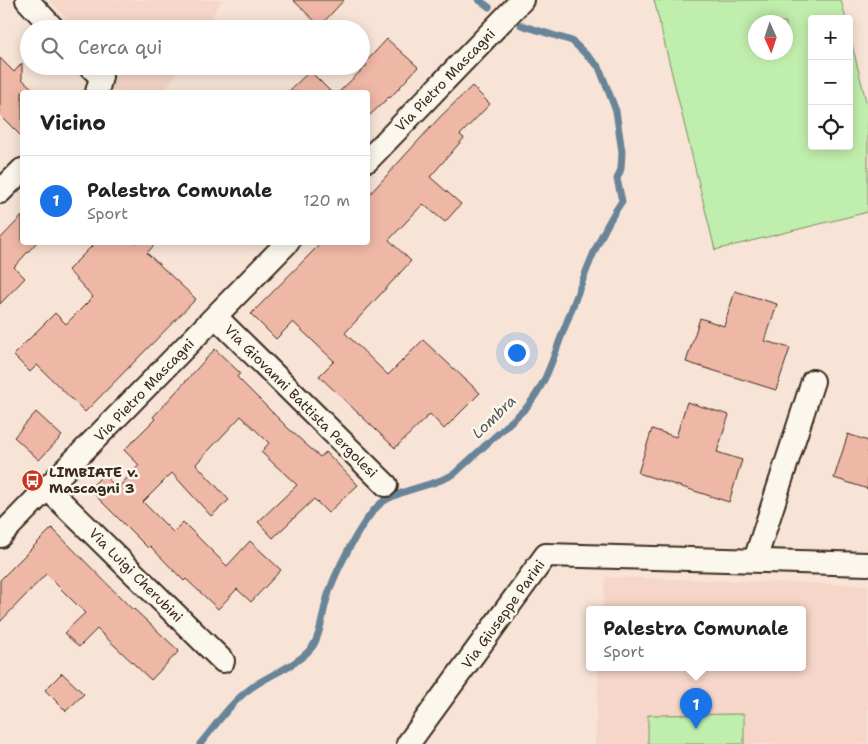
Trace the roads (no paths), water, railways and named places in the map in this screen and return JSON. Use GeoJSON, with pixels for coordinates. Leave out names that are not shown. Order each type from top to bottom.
{"type":"FeatureCollection","features":[{"type":"Feature","properties":{"kind":"street"},"geometry":{"type":"LineString","coordinates":[[26,0],[45,20]]}},
{"type":"Feature","properties":{"kind":"street","name":"Via Pietro Mascagni"},"geometry":{"type":"LineString","coordinates":[[370,158],[520,2]]}},
{"type":"Feature","properties":{"kind":"street"},"geometry":{"type":"LineString","coordinates":[[98,90],[101,77],[99,75]]}},
{"type":"Feature","properties":{"kind":"street"},"geometry":{"type":"LineString","coordinates":[[0,192],[20,172]]}},
{"type":"Feature","properties":{"kind":"street","name":"Via Pietro Mascagni"},"geometry":{"type":"LineString","coordinates":[[0,536],[285,245]]}},
{"type":"Feature","properties":{"kind":"street","name":"Via Giovanni Battista Pergolesi"},"geometry":{"type":"LineString","coordinates":[[216,317],[386,485]]}},
{"type":"Feature","properties":{"kind":"street"},"geometry":{"type":"LineString","coordinates":[[755,560],[813,381]]}},
{"type":"Feature","properties":{"kind":"street","name":"Via Luigi Cherubini"},"geometry":{"type":"LineString","coordinates":[[48,489],[223,662]]}},
{"type":"Feature","properties":{"kind":"street","name":"Via Giuseppe Parini"},"geometry":{"type":"LineString","coordinates":[[408,744],[546,555],[868,564]]}},
{"type":"Feature","properties":{"kind":"waterway","name":"Lombra"},"geometry":{"type":"LineString","coordinates":[[479,0],[489,7]]}},
{"type":"Feature","properties":{"kind":"waterway","name":"Lombra"},"geometry":{"type":"LineString","coordinates":[[200,744],[243,694],[300,659],[313,646],[318,636],[329,591],[341,563],[358,533],[376,508],[392,496],[437,482],[454,474],[526,408],[538,392],[547,374],[595,250],[612,216],[622,201],[617,179],[621,169],[622,152],[616,111],[599,67],[572,41],[521,25]]}},
{"type":"Feature","properties":{"kind":"place","name":"LIMBIATE v. Mascagni 3"},"geometry":{"type":"Point","coordinates":[33,480]}},
{"type":"Feature","properties":{"kind":"place","name":"Palestra Comunale"},"geometry":{"type":"Point","coordinates":[696,729]}}]}
